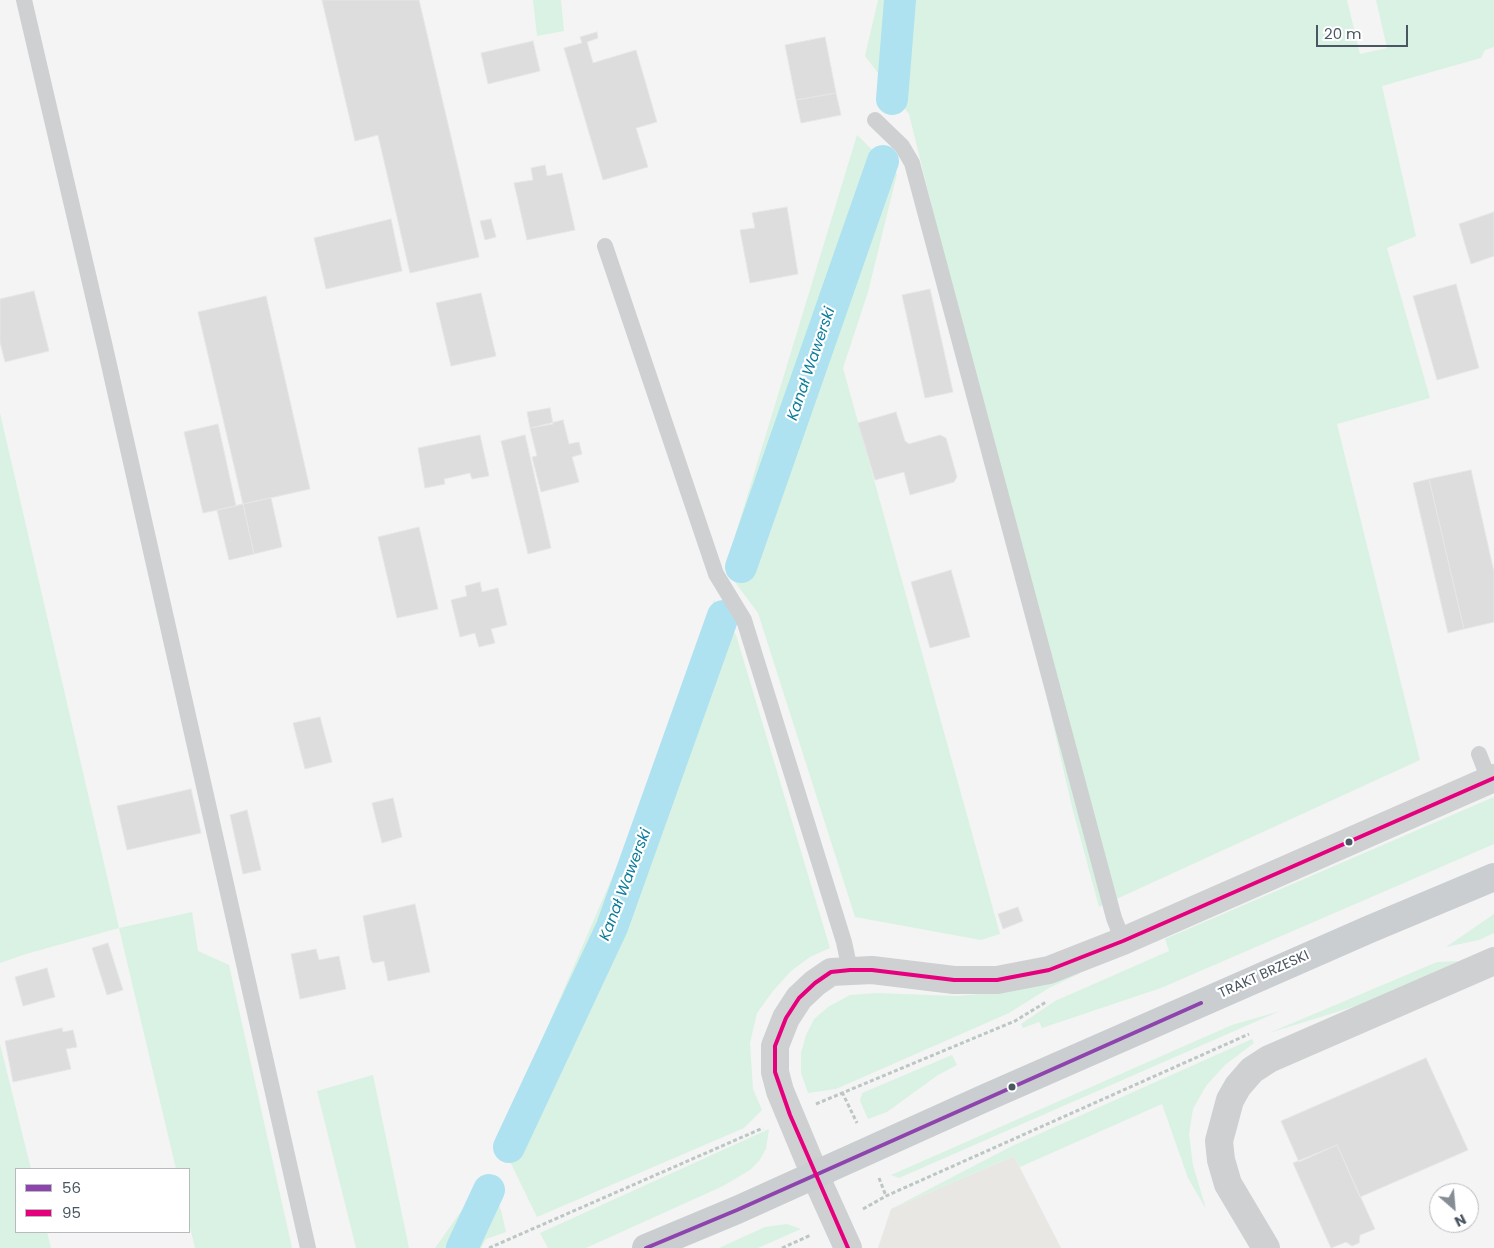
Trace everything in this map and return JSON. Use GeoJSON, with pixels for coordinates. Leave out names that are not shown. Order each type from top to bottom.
{"type":"FeatureCollection","features":[{"type":"Feature","properties":{"kind":"main road","name":"TRAKT BRZESKI"},"geometry":{"type":"LineString","coordinates":[[646,1248],[816,1175],[1002,1090],[1494,877]]}},
{"type":"Feature","properties":{"kind":"street"},"geometry":{"type":"LineString","coordinates":[[843,1236],[790,1115],[775,1072],[775,1046],[786,1018],[799,998],[815,982],[831,972],[850,970],[872,970],[954,980],[997,980],[1049,970],[1123,941],[1492,779]]}},
{"type":"Feature","properties":{"kind":"street"},"geometry":{"type":"LineString","coordinates":[[1266,1248],[1228,1184],[1221,1160],[1219,1141],[1230,1100],[1238,1086],[1252,1070],[1269,1059],[1494,961]]}},
{"type":"Feature","properties":{"kind":"lane"},"geometry":{"type":"LineString","coordinates":[[24,0],[105,347],[308,1248]]}},
{"type":"Feature","properties":{"kind":"lane"},"geometry":{"type":"LineString","coordinates":[[875,120],[902,146],[912,163],[1111,908],[1123,941]]}},
{"type":"Feature","properties":{"kind":"lane"},"geometry":{"type":"LineString","coordinates":[[604,246],[716,574],[744,620],[844,942],[850,970]]}},
{"type":"Feature","properties":{"kind":"lane"},"geometry":{"type":"LineString","coordinates":[[1479,754],[1492,779]]}},
{"type":"Feature","properties":{"kind":"path"},"geometry":{"type":"LineString","coordinates":[[782,1248],[843,1236],[886,1196],[1256,1031]]}},
{"type":"Feature","properties":{"kind":"path"},"geometry":{"type":"LineString","coordinates":[[842,1092],[953,1046]]}},
{"type":"Feature","properties":{"kind":"path"},"geometry":{"type":"LineString","coordinates":[[489,1248],[790,1115]]}},
{"type":"Feature","properties":{"kind":"shaded area"},"geometry":{"type":"Polygon","coordinates":[[[1014,1156],[1061,1248],[878,1248],[891,1209],[1014,1156]]]}},
{"type":"Feature","properties":{"kind":"green space"},"geometry":{"type":"Polygon","coordinates":[[[533,0],[561,0],[564,31],[537,36],[533,0]]]}},
{"type":"Feature","properties":{"kind":"green space"},"geometry":{"type":"Polygon","coordinates":[[[878,0],[1347,0],[1360,54],[1387,48],[1376,0],[1494,0],[1494,47],[1485,50],[1481,58],[1382,86],[1416,236],[1387,248],[1430,398],[1337,424],[1420,760],[1099,907],[1072,807],[963,333],[909,114],[865,56],[878,0]]]}},
{"type":"Feature","properties":{"kind":"green space"},"geometry":{"type":"Polygon","coordinates":[[[857,135],[897,174],[868,292],[843,368],[1000,934],[981,940],[855,917],[758,613],[725,569],[857,135]]]}},
{"type":"Feature","properties":{"kind":"green space"},"geometry":{"type":"Polygon","coordinates":[[[0,413],[119,928],[0,963],[0,413]]]}},
{"type":"Feature","properties":{"kind":"green space"},"geometry":{"type":"Polygon","coordinates":[[[714,600],[736,635],[830,948],[810,957],[791,971],[757,1013],[750,1043],[753,1089],[762,1110],[744,1128],[537,1217],[499,1139],[621,857],[714,600]]]}},
{"type":"Feature","properties":{"kind":"green space"},"geometry":{"type":"Polygon","coordinates":[[[1494,797],[1494,844],[1161,988],[1042,1028],[1039,1022],[1023,1028],[1021,1024],[1055,1001],[1169,951],[1165,939],[1494,797]]]}},
{"type":"Feature","properties":{"kind":"green space"},"geometry":{"type":"Polygon","coordinates":[[[192,912],[198,951],[229,965],[292,1248],[195,1248],[190,1227],[190,1168],[176,1168],[119,928],[192,912]]]}},
{"type":"Feature","properties":{"kind":"green space"},"geometry":{"type":"Polygon","coordinates":[[[1494,914],[1494,933],[1479,940],[1446,947],[1494,914]]]}},
{"type":"Feature","properties":{"kind":"green space"},"geometry":{"type":"Polygon","coordinates":[[[1459,961],[1356,1006],[1269,1033],[1437,962],[1459,961]]]}},
{"type":"Feature","properties":{"kind":"green space"},"geometry":{"type":"Polygon","coordinates":[[[1081,973],[1049,988],[1009,1013],[836,1089],[808,1093],[801,1073],[801,1053],[806,1035],[814,1019],[828,1007],[850,995],[877,993],[956,996],[1004,992],[1041,985],[1081,973]]]}},
{"type":"Feature","properties":{"kind":"green space"},"geometry":{"type":"Polygon","coordinates":[[[1280,1011],[899,1178],[891,1175],[1232,1025],[1280,1011]]]}},
{"type":"Feature","properties":{"kind":"green space"},"geometry":{"type":"Polygon","coordinates":[[[1252,1039],[1254,1043],[1225,1065],[1206,1086],[1193,1109],[1189,1134],[1193,1165],[1206,1209],[1188,1178],[1162,1104],[1020,1167],[1014,1156],[891,1209],[1012,1146],[1252,1039]]]}},
{"type":"Feature","properties":{"kind":"green space"},"geometry":{"type":"Polygon","coordinates":[[[0,1044],[31,1168],[15,1168],[15,1233],[47,1233],[51,1248],[0,1248],[0,1044]]]}},
{"type":"Feature","properties":{"kind":"green space"},"geometry":{"type":"Polygon","coordinates":[[[952,1055],[957,1065],[938,1075],[887,1112],[868,1119],[860,1101],[862,1093],[952,1055]]]}},
{"type":"Feature","properties":{"kind":"green space"},"geometry":{"type":"Polygon","coordinates":[[[373,1075],[409,1248],[356,1248],[317,1091],[373,1075]]]}},
{"type":"Feature","properties":{"kind":"green space"},"geometry":{"type":"Polygon","coordinates":[[[769,1129],[766,1149],[759,1161],[750,1170],[723,1186],[586,1248],[548,1248],[540,1233],[769,1129]]]}},
{"type":"Feature","properties":{"kind":"green space"},"geometry":{"type":"Polygon","coordinates":[[[486,1176],[501,1210],[506,1232],[486,1239],[481,1248],[435,1248],[486,1176]]]}},
{"type":"Feature","properties":{"kind":"green space"},"geometry":{"type":"Polygon","coordinates":[[[787,1224],[801,1229],[758,1248],[719,1248],[765,1227],[787,1224]]]}},
{"type":"Feature","properties":{"kind":"building"},"geometry":{"type":"Polygon","coordinates":[[[322,0],[419,0],[479,257],[410,273],[378,135],[355,141],[322,0]]]}},
{"type":"Feature","properties":{"kind":"building"},"geometry":{"type":"Polygon","coordinates":[[[597,32],[598,38],[587,42],[593,63],[636,50],[657,122],[636,128],[648,167],[603,180],[564,48],[582,43],[580,37],[597,32]]]}},
{"type":"Feature","properties":{"kind":"building"},"geometry":{"type":"Polygon","coordinates":[[[825,37],[836,93],[796,100],[785,45],[825,37]]]}},
{"type":"Feature","properties":{"kind":"building"},"geometry":{"type":"Polygon","coordinates":[[[533,41],[540,71],[488,84],[481,53],[533,41]]]}},
{"type":"Feature","properties":{"kind":"building"},"geometry":{"type":"Polygon","coordinates":[[[836,93],[841,115],[801,123],[796,100],[836,93]]]}},
{"type":"Feature","properties":{"kind":"building"},"geometry":{"type":"Polygon","coordinates":[[[545,165],[547,176],[562,173],[575,230],[527,240],[514,183],[533,180],[531,168],[545,165]]]}},
{"type":"Feature","properties":{"kind":"building"},"geometry":{"type":"Polygon","coordinates":[[[787,207],[798,274],[750,283],[740,230],[755,228],[752,213],[787,207]]]}},
{"type":"Feature","properties":{"kind":"building"},"geometry":{"type":"Polygon","coordinates":[[[1494,212],[1494,256],[1471,264],[1459,224],[1494,212]]]}},
{"type":"Feature","properties":{"kind":"building"},"geometry":{"type":"Polygon","coordinates":[[[391,219],[402,271],[326,289],[314,238],[391,219]]]}},
{"type":"Feature","properties":{"kind":"building"},"geometry":{"type":"Polygon","coordinates":[[[491,219],[496,237],[485,240],[480,221],[491,219]]]}},
{"type":"Feature","properties":{"kind":"building"},"geometry":{"type":"Polygon","coordinates":[[[1456,284],[1479,368],[1437,380],[1413,296],[1456,284]]]}},
{"type":"Feature","properties":{"kind":"building"},"geometry":{"type":"Polygon","coordinates":[[[930,289],[953,392],[925,398],[902,295],[930,289]]]}},
{"type":"Feature","properties":{"kind":"building"},"geometry":{"type":"Polygon","coordinates":[[[34,291],[49,351],[5,362],[0,342],[0,299],[34,291]]]}},
{"type":"Feature","properties":{"kind":"building"},"geometry":{"type":"Polygon","coordinates":[[[481,293],[496,356],[451,366],[436,303],[481,293]]]}},
{"type":"Feature","properties":{"kind":"building"},"geometry":{"type":"Polygon","coordinates":[[[266,296],[310,489],[243,504],[198,312],[266,296]]]}},
{"type":"Feature","properties":{"kind":"building"},"geometry":{"type":"Polygon","coordinates":[[[550,408],[553,424],[530,428],[527,412],[550,408]]]}},
{"type":"Feature","properties":{"kind":"building"},"geometry":{"type":"Polygon","coordinates":[[[896,412],[905,441],[909,444],[940,435],[946,438],[957,477],[954,482],[910,495],[904,472],[875,480],[858,423],[896,412]]]}},
{"type":"Feature","properties":{"kind":"building"},"geometry":{"type":"Polygon","coordinates":[[[563,420],[569,444],[579,442],[582,454],[572,457],[579,482],[541,492],[532,457],[537,456],[530,428],[563,420]]]}},
{"type":"Feature","properties":{"kind":"building"},"geometry":{"type":"Polygon","coordinates":[[[218,424],[236,506],[203,513],[184,432],[218,424]]]}},
{"type":"Feature","properties":{"kind":"building"},"geometry":{"type":"Polygon","coordinates":[[[480,435],[489,476],[472,479],[470,473],[444,479],[445,484],[425,488],[418,448],[480,435]]]}},
{"type":"Feature","properties":{"kind":"building"},"geometry":{"type":"Polygon","coordinates":[[[525,435],[551,548],[528,554],[501,441],[525,435]]]}},
{"type":"Feature","properties":{"kind":"building"},"geometry":{"type":"Polygon","coordinates":[[[1471,470],[1494,572],[1494,622],[1464,629],[1429,479],[1471,470]]]}},
{"type":"Feature","properties":{"kind":"building"},"geometry":{"type":"Polygon","coordinates":[[[1429,479],[1464,629],[1448,633],[1413,483],[1429,479]]]}},
{"type":"Feature","properties":{"kind":"building"},"geometry":{"type":"Polygon","coordinates":[[[271,498],[282,547],[254,554],[243,504],[271,498]]]}},
{"type":"Feature","properties":{"kind":"building"},"geometry":{"type":"Polygon","coordinates":[[[243,504],[254,554],[229,560],[217,510],[243,504]]]}},
{"type":"Feature","properties":{"kind":"building"},"geometry":{"type":"Polygon","coordinates":[[[419,527],[438,609],[397,618],[378,537],[419,527]]]}},
{"type":"Feature","properties":{"kind":"building"},"geometry":{"type":"Polygon","coordinates":[[[951,570],[970,637],[930,648],[911,582],[951,570]]]}},
{"type":"Feature","properties":{"kind":"building"},"geometry":{"type":"Polygon","coordinates":[[[480,582],[482,592],[498,588],[507,625],[491,629],[495,643],[479,647],[475,633],[460,637],[451,600],[467,596],[465,586],[480,582]]]}},
{"type":"Feature","properties":{"kind":"building"},"geometry":{"type":"Polygon","coordinates":[[[320,717],[332,762],[305,769],[293,723],[320,717]]]}},
{"type":"Feature","properties":{"kind":"building"},"geometry":{"type":"Polygon","coordinates":[[[191,789],[201,833],[127,850],[117,806],[191,789]]]}},
{"type":"Feature","properties":{"kind":"building"},"geometry":{"type":"Polygon","coordinates":[[[393,798],[402,837],[382,843],[372,803],[393,798]]]}},
{"type":"Feature","properties":{"kind":"building"},"geometry":{"type":"Polygon","coordinates":[[[247,810],[261,870],[243,874],[230,815],[247,810]]]}},
{"type":"Feature","properties":{"kind":"building"},"geometry":{"type":"Polygon","coordinates":[[[415,904],[430,972],[388,981],[384,961],[373,963],[371,960],[363,916],[415,904]]]}},
{"type":"Feature","properties":{"kind":"building"},"geometry":{"type":"Polygon","coordinates":[[[1018,907],[1023,921],[1003,929],[998,914],[1018,907]]]}},
{"type":"Feature","properties":{"kind":"building"},"geometry":{"type":"Polygon","coordinates":[[[108,943],[123,990],[107,995],[92,948],[108,943]]]}},
{"type":"Feature","properties":{"kind":"building"},"geometry":{"type":"Polygon","coordinates":[[[316,949],[319,960],[339,956],[346,989],[300,999],[291,954],[316,949]]]}},
{"type":"Feature","properties":{"kind":"building"},"geometry":{"type":"Polygon","coordinates":[[[47,968],[55,997],[23,1006],[15,977],[47,968]]]}},
{"type":"Feature","properties":{"kind":"building"},"geometry":{"type":"Polygon","coordinates":[[[62,1028],[63,1032],[73,1030],[77,1047],[66,1049],[71,1069],[13,1082],[5,1041],[62,1028]]]}},
{"type":"Feature","properties":{"kind":"building"},"geometry":{"type":"Polygon","coordinates":[[[1426,1058],[1468,1150],[1360,1197],[1337,1145],[1299,1162],[1281,1121],[1426,1058]]]}},
{"type":"Feature","properties":{"kind":"building"},"geometry":{"type":"Polygon","coordinates":[[[1337,1145],[1375,1229],[1360,1235],[1359,1243],[1352,1246],[1346,1242],[1331,1248],[1293,1163],[1337,1145]]]}},
{"type":"Feature","properties":{"kind":"waterway","name":"Kanał Wawerski"},"geometry":{"type":"LineString","coordinates":[[892,99],[900,0]]}},
{"type":"Feature","properties":{"kind":"waterway","name":"Kanał Wawerski"},"geometry":{"type":"LineString","coordinates":[[741,567],[883,161]]}},
{"type":"Feature","properties":{"kind":"waterway","name":"Kanał Wawerski"},"geometry":{"type":"LineString","coordinates":[[509,1147],[612,927],[723,616]]}},
{"type":"Feature","properties":{"kind":"waterway","name":"Kanał Wawerski"},"geometry":{"type":"LineString","coordinates":[[462,1248],[489,1190]]}},
{"type":"Feature","properties":{"kind":"transit line","name":"95"},"geometry":{"type":"LineString","coordinates":[[848,1248],[790,1115],[775,1072],[775,1046],[786,1018],[799,998],[815,983],[831,972],[850,970],[872,970],[954,980],[997,980],[1049,970],[1123,941],[1494,778]]}},
{"type":"Feature","properties":{"kind":"transit line","name":"56"},"geometry":{"type":"LineString","coordinates":[[646,1248],[737,1210],[1201,1003]]}}]}
